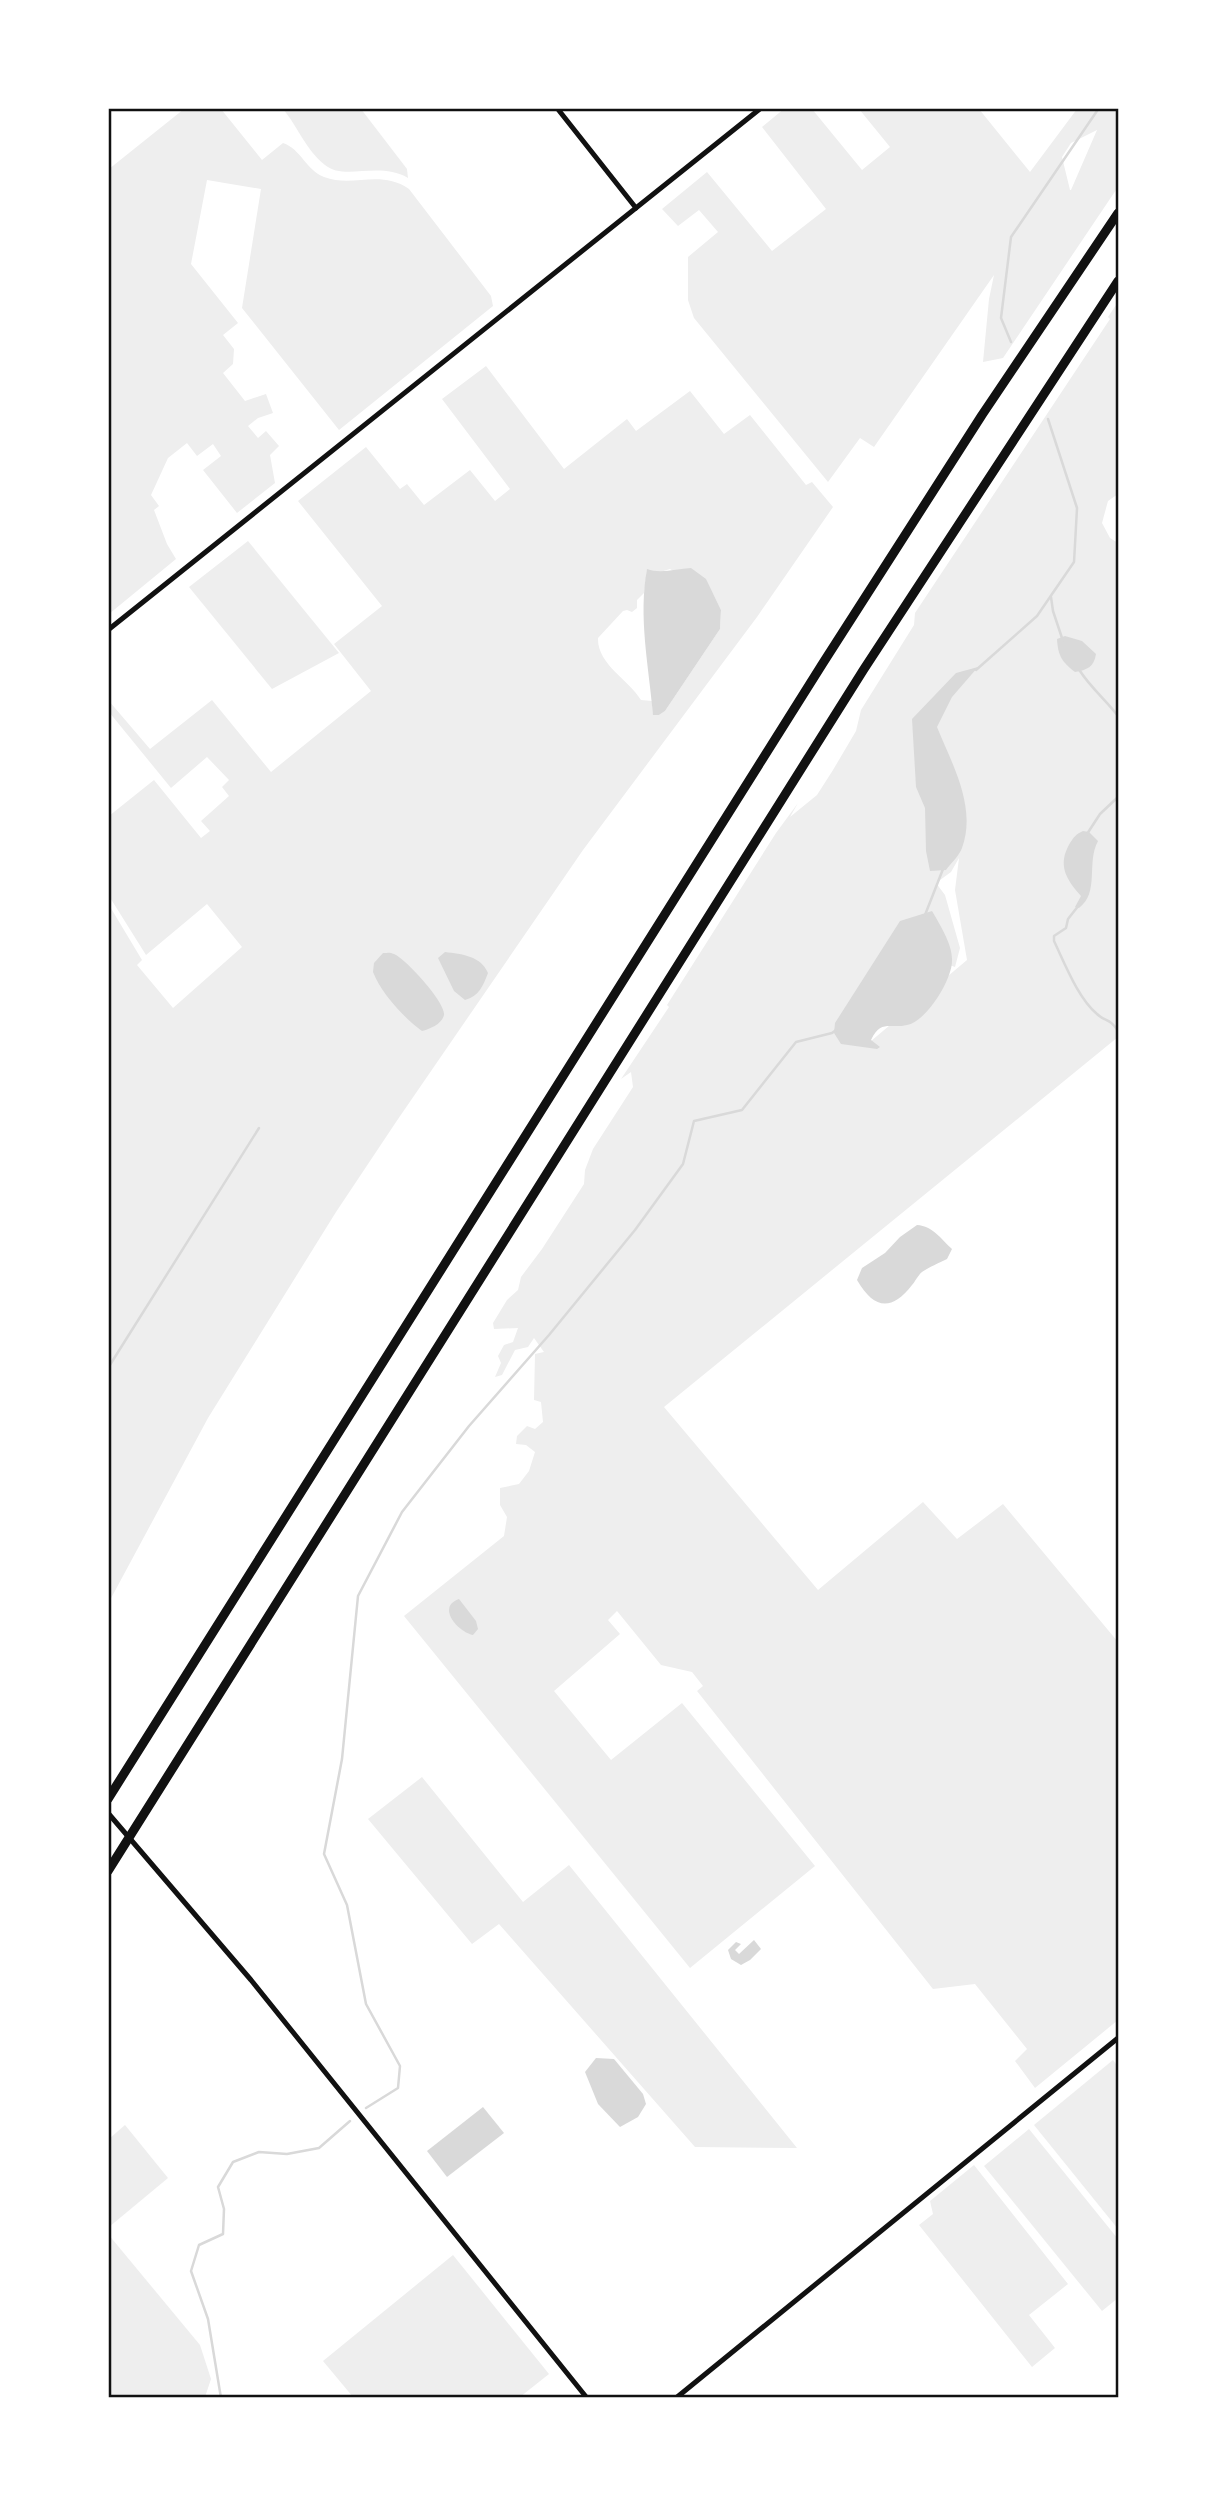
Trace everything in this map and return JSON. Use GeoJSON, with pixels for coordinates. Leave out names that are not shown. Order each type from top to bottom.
{"type":"FeatureCollection","features":[{"type":"Feature","properties":{"kind":"highway"},"geometry":{"type":"LineString","coordinates":[[108,1799],[823,663],[982,415],[1118,213]]}},
{"type":"Feature","properties":{"kind":"highway"},"geometry":{"type":"LineString","coordinates":[[108,1871],[857,680],[1118,281]]}},
{"type":"Feature","properties":{"kind":"street"},"geometry":{"type":"LineString","coordinates":[[557,108],[636,208]]}},
{"type":"Feature","properties":{"kind":"street"},"geometry":{"type":"LineString","coordinates":[[108,630],[761,108]]}},
{"type":"Feature","properties":{"kind":"street"},"geometry":{"type":"LineString","coordinates":[[108,1813],[251,1980],[587,2398]]}},
{"type":"Feature","properties":{"kind":"street"},"geometry":{"type":"LineString","coordinates":[[676,2398],[1118,2038]]}},
{"type":"Feature","properties":{"kind":"shaded area"},"geometry":{"type":"Polygon","coordinates":[[[785,108],[812,109],[862,170],[890,147],[859,109],[979,109],[1030,172],[1077,109],[1118,109],[1118,187],[1003,358],[983,362],[994,275],[874,447],[860,438],[828,482],[694,318],[688,300],[688,257],[718,232],[699,210],[678,226],[662,209],[707,172],[772,251],[826,209],[762,127],[785,108]],[[1097,130],[1071,143],[1062,157],[1071,190],[1097,130]]]}},
{"type":"Feature","properties":{"kind":"shaded area"},"geometry":{"type":"Polygon","coordinates":[[[184,109],[221,109],[262,160],[283,143],[324,177],[345,181],[388,180],[409,189],[491,296],[493,306],[339,430],[242,308],[261,189],[207,180],[191,264],[238,323],[223,335],[234,349],[233,364],[223,373],[245,401],[266,394],[273,413],[258,418],[248,426],[258,438],[266,431],[279,446],[270,455],[275,483],[237,513],[203,470],[221,456],[213,444],[197,456],[187,443],[168,458],[151,495],[159,506],[154,510],[176,559],[109,614],[109,169],[184,109]]]}},
{"type":"Feature","properties":{"kind":"shaded area"},"geometry":{"type":"Polygon","coordinates":[[[283,109],[361,109],[407,169],[408,178],[385,171],[342,171],[325,165],[283,109]]]}},
{"type":"Feature","properties":{"kind":"shaded area"},"geometry":{"type":"Polygon","coordinates":[[[1118,302],[1118,494],[1108,501],[1102,523],[1110,538],[1118,543],[1118,1037],[664,1407],[818,1590],[923,1502],[957,1539],[1003,1504],[1118,1642],[1118,2020],[1035,2088],[1015,2061],[1027,2049],[975,1984],[933,1989],[697,1691],[703,1686],[692,1672],[661,1665],[617,1611],[608,1620],[620,1634],[554,1691],[611,1760],[682,1703],[815,1866],[690,1968],[404,1616],[504,1536],[507,1517],[500,1505],[500,1488],[519,1484],[529,1471],[535,1452],[526,1445],[516,1444],[517,1436],[527,1426],[535,1429],[543,1422],[541,1402],[534,1400],[535,1354],[544,1352],[534,1338],[528,1347],[515,1350],[502,1375],[495,1377],[501,1363],[498,1356],[504,1345],[513,1342],[518,1328],[494,1329],[493,1323],[507,1300],[518,1290],[521,1277],[584,1184],[585,1170],[593,1149],[633,1087],[631,1072],[621,1079],[669,1007],[667,1005],[776,833],[798,803],[790,817],[817,795],[833,770],[856,731],[861,710],[914,625],[915,613],[1110,319],[1108,317],[1118,302]],[[959,858],[951,872],[936,883],[945,895],[960,948],[955,967],[941,962],[849,1039],[864,1047],[967,960],[955,890],[959,858]]]}},
{"type":"Feature","properties":{"kind":"shaded area"},"geometry":{"type":"Polygon","coordinates":[[[486,366],[564,469],[627,419],[636,431],[690,391],[724,434],[750,415],[806,485],[812,482],[833,507],[757,617],[583,850],[336,1212],[208,1418],[109,1602],[109,905],[142,960],[137,965],[173,1008],[242,947],[207,904],[146,955],[109,896],[109,816],[154,780],[201,838],[210,831],[201,821],[229,796],[222,787],[229,780],[207,757],[171,788],[109,712],[109,701],[150,749],[212,700],[271,772],[371,691],[334,644],[382,606],[298,501],[366,447],[400,489],[407,484],[424,505],[470,470],[495,501],[510,489],[442,399],[486,366]],[[670,569],[657,573],[647,570],[644,593],[637,600],[637,608],[632,612],[623,611],[598,638],[599,647],[608,664],[641,700],[652,701],[653,714],[659,715],[665,711],[720,629],[721,610],[713,594],[670,569]]]}},
{"type":"Feature","properties":{"kind":"shaded area"},"geometry":{"type":"Polygon","coordinates":[[[248,541],[339,653],[272,689],[189,587],[248,541]]]}},
{"type":"Feature","properties":{"kind":"shaded area"},"geometry":{"type":"Polygon","coordinates":[[[691,568],[706,579],[721,610],[720,629],[665,711],[653,715],[644,624],[647,569],[663,571],[691,568]]]}},
{"type":"Feature","properties":{"kind":"shaded area"},"geometry":{"type":"Polygon","coordinates":[[[1065,636],[1082,641],[1096,654],[1089,667],[1075,672],[1064,662],[1057,639],[1065,636]]]}},
{"type":"Feature","properties":{"kind":"shaded area"},"geometry":{"type":"Polygon","coordinates":[[[978,667],[952,697],[937,727],[961,786],[967,817],[966,833],[961,851],[946,870],[930,871],[926,851],[925,808],[916,787],[912,719],[956,673],[978,667]]]}},
{"type":"Feature","properties":{"kind":"shaded area"},"geometry":{"type":"Polygon","coordinates":[[[1083,831],[1089,832],[1098,841],[1089,894],[1079,908],[1075,907],[1081,896],[1067,878],[1064,858],[1071,841],[1083,831]]]}},
{"type":"Feature","properties":{"kind":"shaded area"},"geometry":{"type":"Polygon","coordinates":[[[932,911],[952,955],[948,979],[937,999],[914,1022],[878,1029],[871,1040],[880,1047],[877,1049],[841,1044],[834,1033],[835,1023],[900,921],[932,911]]]}},
{"type":"Feature","properties":{"kind":"shaded area"},"geometry":{"type":"Polygon","coordinates":[[[445,952],[476,959],[485,967],[488,973],[474,996],[465,1000],[454,991],[438,958],[445,952]]]}},
{"type":"Feature","properties":{"kind":"shaded area"},"geometry":{"type":"Polygon","coordinates":[[[383,953],[391,953],[400,958],[432,992],[443,1009],[443,1018],[438,1023],[422,1031],[387,996],[373,972],[374,963],[383,953]]]}},
{"type":"Feature","properties":{"kind":"shaded area"},"geometry":{"type":"Polygon","coordinates":[[[917,1225],[932,1230],[952,1249],[947,1259],[922,1272],[897,1300],[890,1303],[876,1301],[863,1290],[857,1280],[862,1268],[885,1253],[900,1237],[917,1225]]]}},
{"type":"Feature","properties":{"kind":"shaded area"},"geometry":{"type":"Polygon","coordinates":[[[459,1599],[476,1621],[478,1629],[473,1635],[461,1629],[449,1613],[452,1603],[459,1599]]]}},
{"type":"Feature","properties":{"kind":"shaded area"},"geometry":{"type":"Polygon","coordinates":[[[422,1777],[523,1902],[569,1865],[797,2148],[695,2147],[499,1924],[472,1944],[368,1819],[422,1777]]]}},
{"type":"Feature","properties":{"kind":"shaded area"},"geometry":{"type":"Polygon","coordinates":[[[754,1940],[761,1949],[750,1960],[741,1965],[731,1959],[728,1950],[736,1942],[741,1944],[735,1950],[739,1954],[754,1940]]]}},
{"type":"Feature","properties":{"kind":"shaded area"},"geometry":{"type":"Polygon","coordinates":[[[596,2058],[614,2059],[643,2094],[646,2104],[638,2117],[620,2127],[598,2104],[585,2072],[596,2058]]]}},
{"type":"Feature","properties":{"kind":"shaded area"},"geometry":{"type":"Polygon","coordinates":[[[1113,2060],[1118,2067],[1118,2229],[1034,2125],[1113,2060]]]}},
{"type":"Feature","properties":{"kind":"shaded area"},"geometry":{"type":"Polygon","coordinates":[[[483,2107],[504,2133],[447,2177],[427,2151],[483,2107]]]}},
{"type":"Feature","properties":{"kind":"shaded area"},"geometry":{"type":"Polygon","coordinates":[[[125,2125],[168,2178],[109,2227],[109,2139],[125,2125]]]}},
{"type":"Feature","properties":{"kind":"shaded area"},"geometry":{"type":"Polygon","coordinates":[[[1029,2129],[1118,2239],[1118,2298],[1102,2311],[984,2166],[1029,2129]]]}},
{"type":"Feature","properties":{"kind":"shaded area"},"geometry":{"type":"Polygon","coordinates":[[[974,2165],[1068,2284],[1029,2315],[1055,2348],[1032,2367],[919,2225],[933,2214],[930,2201],[974,2165]]]}},
{"type":"Feature","properties":{"kind":"shaded area"},"geometry":{"type":"Polygon","coordinates":[[[108,2234],[200,2345],[211,2379],[205,2397],[109,2397],[108,2234]]]}},
{"type":"Feature","properties":{"kind":"shaded area"},"geometry":{"type":"Polygon","coordinates":[[[453,2255],[549,2374],[520,2397],[353,2397],[323,2361],[453,2255]]]}},
{"type":"Feature","properties":{"kind":"waterway"},"geometry":{"type":"LineString","coordinates":[[1011,342],[1001,318],[1011,237],[1099,108]]}},
{"type":"Feature","properties":{"kind":"waterway"},"geometry":{"type":"LineString","coordinates":[[976,670],[1037,616],[1074,562],[1077,508],[1048,419]]}},
{"type":"Feature","properties":{"kind":"waterway"},"geometry":{"type":"LineString","coordinates":[[1051,597],[1063,641]]}},
{"type":"Feature","properties":{"kind":"waterway"},"geometry":{"type":"LineString","coordinates":[[1080,671],[1118,716]]}},
{"type":"Feature","properties":{"kind":"waterway"},"geometry":{"type":"LineString","coordinates":[[1087,834],[1100,814],[1118,797]]}},
{"type":"Feature","properties":{"kind":"waterway"},"geometry":{"type":"LineString","coordinates":[[925,915],[943,869]]}},
{"type":"Feature","properties":{"kind":"waterway"},"geometry":{"type":"LineString","coordinates":[[1079,905],[1068,919],[1066,928],[1054,936],[1054,941],[1084,999],[1118,1031]]}},
{"type":"Feature","properties":{"kind":"waterway"},"geometry":{"type":"LineString","coordinates":[[366,2108],[398,2088],[400,2066],[366,2004],[347,1905],[324,1854],[342,1759],[358,1596],[402,1512],[469,1426],[549,1335],[635,1230],[683,1164],[694,1121],[742,1110],[796,1042],[836,1030]]}},
{"type":"Feature","properties":{"kind":"waterway"},"geometry":{"type":"LineString","coordinates":[[108,1368],[259,1128]]}},
{"type":"Feature","properties":{"kind":"waterway"},"geometry":{"type":"LineString","coordinates":[[221,2398],[208,2319],[191,2271],[199,2245],[223,2234],[224,2209],[218,2187],[233,2162],[259,2152],[287,2154],[319,2148],[350,2121]]}}]}
